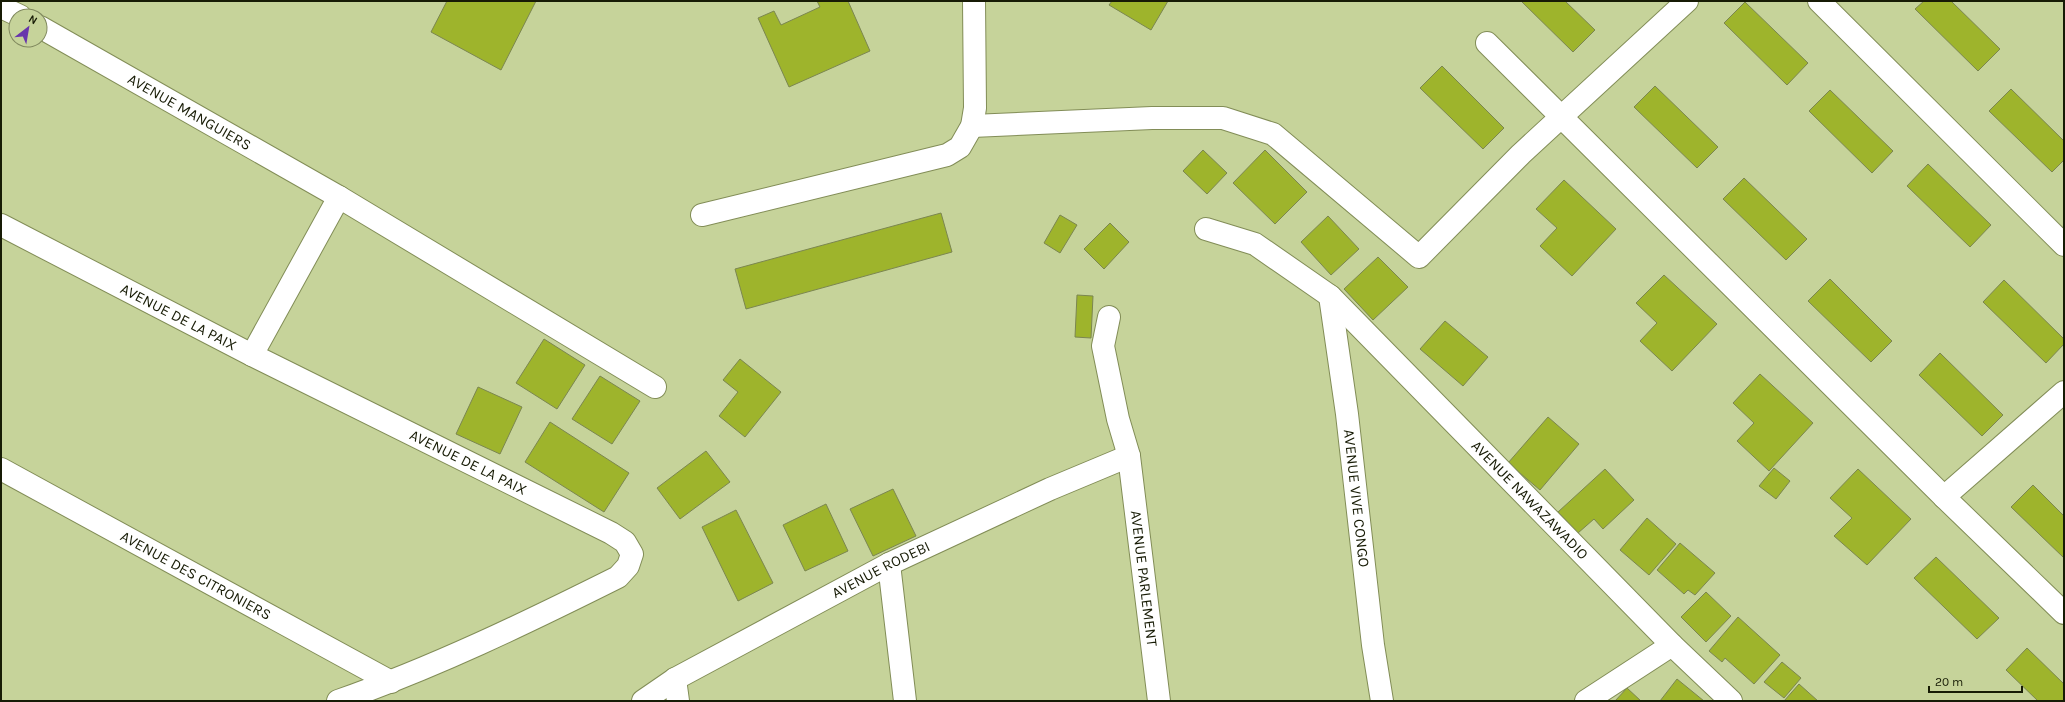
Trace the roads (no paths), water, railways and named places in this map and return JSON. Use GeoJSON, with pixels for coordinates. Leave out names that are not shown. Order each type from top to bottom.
{"type":"FeatureCollection","features":[{"type":"Feature","properties":{"kind":"street"},"geometry":{"type":"LineString","coordinates":[[702,215],[947,155],[960,147],[972,126],[975,108],[974,1]]}},
{"type":"Feature","properties":{"kind":"street"},"geometry":{"type":"LineString","coordinates":[[972,126],[1152,118],[1223,118],[1273,134],[1419,257],[1521,154],[1562,118],[1687,1]]}},
{"type":"Feature","properties":{"kind":"street"},"geometry":{"type":"LineString","coordinates":[[1819,1],[2064,245]]}},
{"type":"Feature","properties":{"kind":"street","name":"AVENUE MANGUIERS"},"geometry":{"type":"LineString","coordinates":[[48,32],[339,197],[655,387]]}},
{"type":"Feature","properties":{"kind":"street"},"geometry":{"type":"LineString","coordinates":[[1487,43],[1944,497],[2064,613]]}},
{"type":"Feature","properties":{"kind":"street"},"geometry":{"type":"LineString","coordinates":[[252,355],[339,197]]}},
{"type":"Feature","properties":{"kind":"street","name":"AVENUE DE LA PAIX"},"geometry":{"type":"LineString","coordinates":[[1,225],[252,355],[611,533],[625,542],[632,554],[628,566],[618,577],[499,636],[391,682],[338,701]]}},
{"type":"Feature","properties":{"kind":"street","name":"AVENUE NAWAZAWADIO"},"geometry":{"type":"LineString","coordinates":[[1206,229],[1255,244],[1330,296],[1672,645],[1731,701]]}},
{"type":"Feature","properties":{"kind":"street","name":"AVENUE VIVE CONGO"},"geometry":{"type":"LineString","coordinates":[[1330,296],[1347,414],[1372,645],[1382,701]]}},
{"type":"Feature","properties":{"kind":"street","name":"AVENUE PARLEMENT"},"geometry":{"type":"LineString","coordinates":[[1109,317],[1104,346],[1118,419],[1129,456],[1159,701]]}},
{"type":"Feature","properties":{"kind":"street"},"geometry":{"type":"LineString","coordinates":[[1944,497],[2064,392]]}},
{"type":"Feature","properties":{"kind":"street","name":"AVENUE RODEBI"},"geometry":{"type":"LineString","coordinates":[[643,701],[675,679],[889,564],[1050,489],[1129,456]]}},
{"type":"Feature","properties":{"kind":"street","name":"AVENUE DES CITRONIERS"},"geometry":{"type":"LineString","coordinates":[[1,469],[391,682]]}},
{"type":"Feature","properties":{"kind":"street"},"geometry":{"type":"LineString","coordinates":[[889,564],[905,701]]}},
{"type":"Feature","properties":{"kind":"street"},"geometry":{"type":"LineString","coordinates":[[1586,701],[1672,645]]}},
{"type":"Feature","properties":{"kind":"street"},"geometry":{"type":"LineString","coordinates":[[675,679],[678,701]]}}]}
